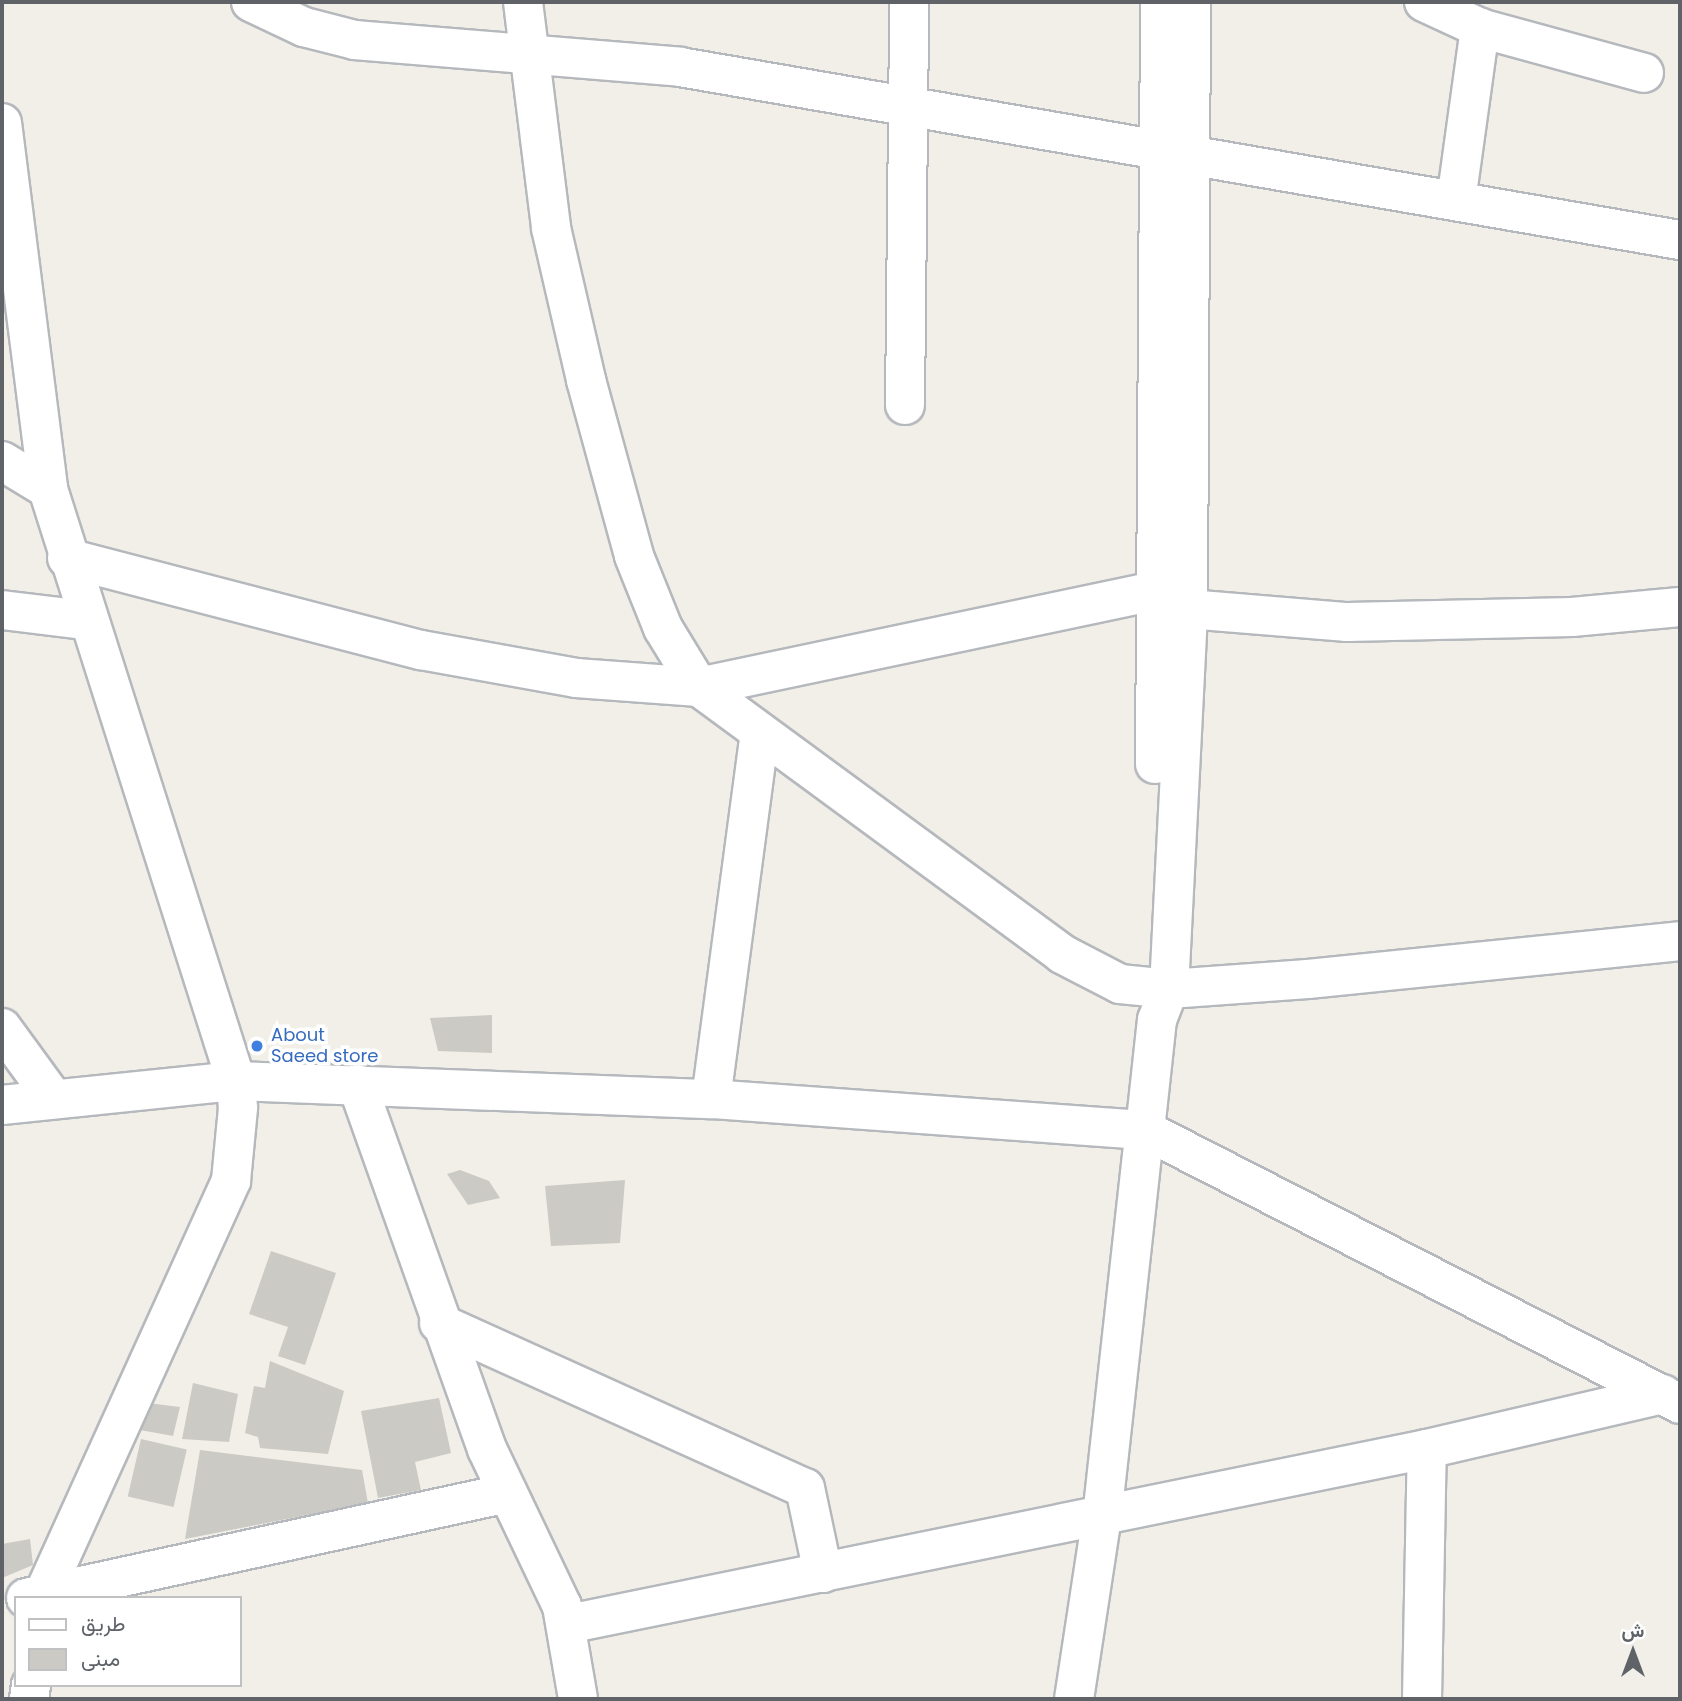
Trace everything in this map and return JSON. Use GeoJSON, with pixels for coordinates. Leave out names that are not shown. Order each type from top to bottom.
{"type":"FeatureCollection","features":[{"type":"Feature","properties":{"kind":"street"},"geometry":{"type":"LineString","coordinates":[[251,2],[304,27],[355,40],[527,50],[680,67],[1680,240]]}},
{"type":"Feature","properties":{"kind":"street"},"geometry":{"type":"LineString","coordinates":[[523,2],[551,228],[586,380],[634,556],[663,628],[699,687],[1062,954],[1103,979],[1158,999],[1680,941]]}},
{"type":"Feature","properties":{"kind":"street"},"geometry":{"type":"LineString","coordinates":[[905,405],[909,2]]}},
{"type":"Feature","properties":{"kind":"street"},"geometry":{"type":"LineString","coordinates":[[1074,1699],[1102,1517],[1158,999],[1173,600],[1171,150],[1160,2]]}},
{"type":"Feature","properties":{"kind":"street"},"geometry":{"type":"LineString","coordinates":[[1171,150],[1191,2]]}},
{"type":"Feature","properties":{"kind":"street"},"geometry":{"type":"LineString","coordinates":[[1424,2],[1480,28],[1644,73]]}},
{"type":"Feature","properties":{"kind":"street"},"geometry":{"type":"LineString","coordinates":[[1456,201],[1480,28]]}},
{"type":"Feature","properties":{"kind":"street"},"geometry":{"type":"LineString","coordinates":[[2,123],[48,489],[85,620],[236,1081],[239,1142],[231,1181],[32,1596]]}},
{"type":"Feature","properties":{"kind":"street"},"geometry":{"type":"LineString","coordinates":[[2,461],[48,489]]}},
{"type":"Feature","properties":{"kind":"street"},"geometry":{"type":"LineString","coordinates":[[67,558],[421,650],[576,678],[699,687],[1173,600],[1347,622],[1572,617],[1680,607]]}},
{"type":"Feature","properties":{"kind":"street"},"geometry":{"type":"LineString","coordinates":[[2,610],[85,620]]}},
{"type":"Feature","properties":{"kind":"street"},"geometry":{"type":"LineString","coordinates":[[711,1099],[760,733]]}},
{"type":"Feature","properties":{"kind":"street"},"geometry":{"type":"LineString","coordinates":[[2,1028],[53,1098]]}},
{"type":"Feature","properties":{"kind":"street"},"geometry":{"type":"LineString","coordinates":[[2,1105],[236,1081],[711,1099],[1145,1130],[1671,1399]]}},
{"type":"Feature","properties":{"kind":"street"},"geometry":{"type":"LineString","coordinates":[[357,1084],[439,1323],[508,1493],[568,1624],[578,1699]]}},
{"type":"Feature","properties":{"kind":"street"},"geometry":{"type":"LineString","coordinates":[[439,1323],[805,1488],[823,1573]]}},
{"type":"Feature","properties":{"kind":"street"},"geometry":{"type":"LineString","coordinates":[[568,1624],[1671,1399]]}},
{"type":"Feature","properties":{"kind":"street"},"geometry":{"type":"LineString","coordinates":[[1422,1699],[1427,1449]]}},
{"type":"Feature","properties":{"kind":"street"},"geometry":{"type":"LineString","coordinates":[[37,1596],[508,1493]]}},
{"type":"Feature","properties":{"kind":"building"},"geometry":{"type":"Polygon","coordinates":[[[492,1015],[492,1053],[438,1051],[430,1018],[492,1015]]]}},
{"type":"Feature","properties":{"kind":"building"},"geometry":{"type":"Polygon","coordinates":[[[460,1170],[489,1181],[500,1198],[468,1205],[447,1174],[460,1170]]]}},
{"type":"Feature","properties":{"kind":"building"},"geometry":{"type":"Polygon","coordinates":[[[625,1180],[620,1243],[551,1246],[545,1186],[625,1180]]]}},
{"type":"Feature","properties":{"kind":"building"},"geometry":{"type":"Polygon","coordinates":[[[271,1251],[336,1273],[305,1365],[278,1356],[288,1327],[249,1314],[271,1251]]]}},
{"type":"Feature","properties":{"kind":"building"},"geometry":{"type":"Polygon","coordinates":[[[270,1361],[344,1391],[328,1454],[260,1448],[258,1437],[245,1433],[254,1386],[265,1388],[270,1361]]]}},
{"type":"Feature","properties":{"kind":"building"},"geometry":{"type":"Polygon","coordinates":[[[193,1383],[238,1394],[229,1442],[182,1439],[193,1383]]]}},
{"type":"Feature","properties":{"kind":"building"},"geometry":{"type":"Polygon","coordinates":[[[439,1398],[451,1453],[415,1462],[421,1490],[378,1498],[361,1411],[439,1398]]]}},
{"type":"Feature","properties":{"kind":"building"},"geometry":{"type":"Polygon","coordinates":[[[148,1403],[180,1407],[173,1436],[140,1430],[148,1403]]]}},
{"type":"Feature","properties":{"kind":"building"},"geometry":{"type":"Polygon","coordinates":[[[141,1439],[187,1450],[174,1507],[128,1496],[141,1439]]]}},
{"type":"Feature","properties":{"kind":"building"},"geometry":{"type":"Polygon","coordinates":[[[200,1450],[362,1470],[368,1503],[185,1539],[200,1450]]]}},
{"type":"Feature","properties":{"kind":"building"},"geometry":{"type":"Polygon","coordinates":[[[30,1539],[33,1565],[2,1578],[2,1544],[30,1539]]]}},
{"type":"Feature","properties":{"kind":"place","name":"About Saeed store"},"geometry":{"type":"Point","coordinates":[257,1046]}}]}
